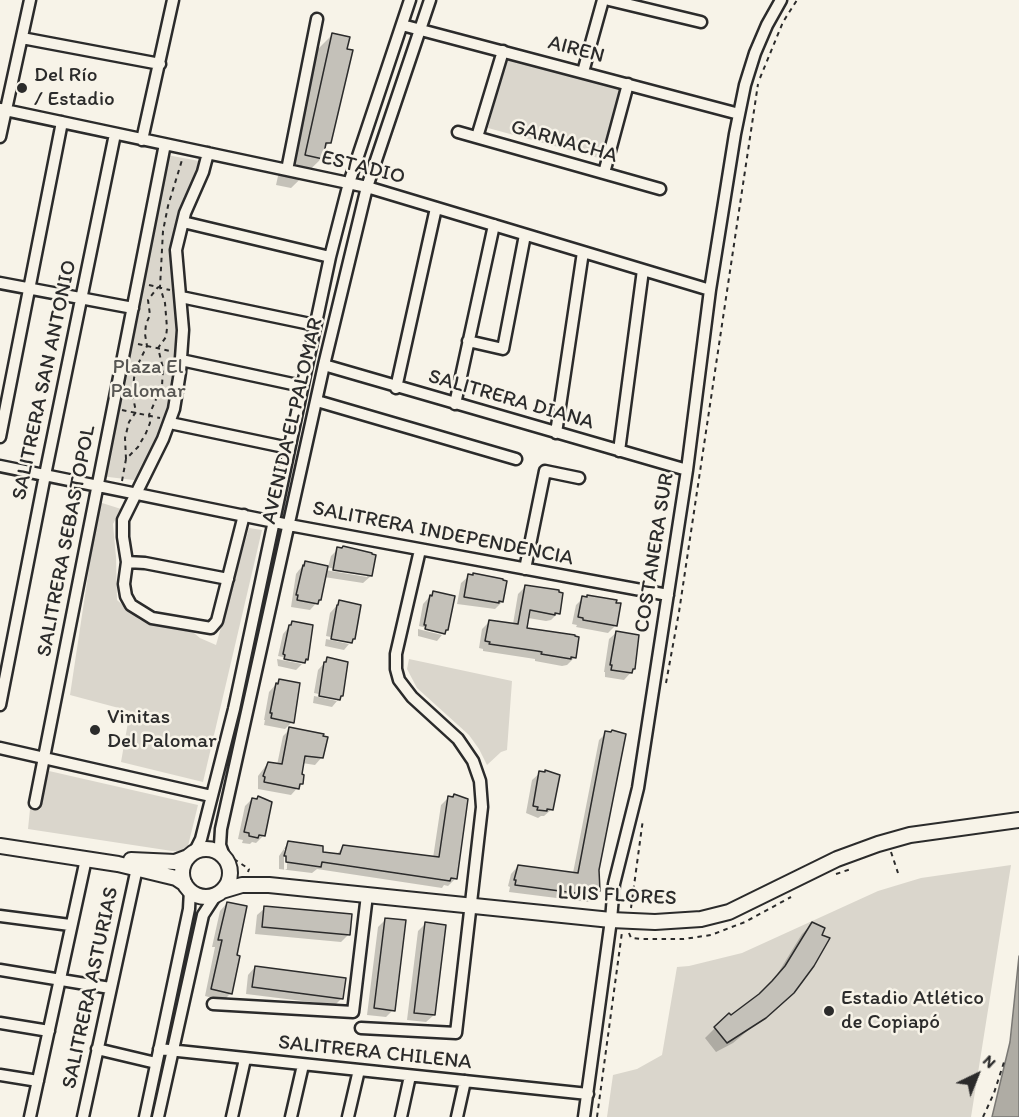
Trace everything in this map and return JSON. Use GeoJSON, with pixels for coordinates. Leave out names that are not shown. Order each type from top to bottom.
{"type":"FeatureCollection","features":[{"type":"Feature","properties":{"kind":"main road","name":"LUIS FLORES"},"geometry":{"type":"LineString","coordinates":[[219,893],[242,885],[269,885],[611,920],[655,922],[701,919],[729,912],[837,859],[878,844],[921,833],[1019,820]]}},
{"type":"Feature","properties":{"kind":"main road"},"geometry":{"type":"LineString","coordinates":[[0,846],[137,868],[176,878],[201,896],[219,893],[230,878],[229,860],[210,849],[191,854],[175,862],[89,859]]}},
{"type":"Feature","properties":{"kind":"main road"},"geometry":{"type":"LineString","coordinates":[[188,887],[182,872],[191,854]]}},
{"type":"Feature","properties":{"kind":"main road","name":"LUIS FLORES"},"geometry":{"type":"LineString","coordinates":[[229,860],[236,874],[269,885]]}},
{"type":"Feature","properties":{"kind":"street"},"geometry":{"type":"LineString","coordinates":[[0,137],[3,110],[30,0]]}},
{"type":"Feature","properties":{"kind":"street"},"geometry":{"type":"LineString","coordinates":[[142,140],[173,0]]}},
{"type":"Feature","properties":{"kind":"street","name":"AVENIDA EL PALOMAR"},"geometry":{"type":"LineString","coordinates":[[191,854],[201,839],[234,709],[330,257],[349,183],[410,0]]}},
{"type":"Feature","properties":{"kind":"street","name":"AVENIDA EL PALOMAR"},"geometry":{"type":"LineString","coordinates":[[229,860],[220,845],[221,829],[324,365],[367,187],[430,0]]}},
{"type":"Feature","properties":{"kind":"street"},"geometry":{"type":"LineString","coordinates":[[583,72],[603,0]]}},
{"type":"Feature","properties":{"kind":"street"},"geometry":{"type":"LineString","coordinates":[[609,0],[701,22]]}},
{"type":"Feature","properties":{"kind":"street","name":"COSTANERA SUR"},"geometry":{"type":"LineString","coordinates":[[584,1117],[614,884],[638,788],[687,470],[710,290],[739,114],[755,53],[781,0]]}},
{"type":"Feature","properties":{"kind":"street"},"geometry":{"type":"LineString","coordinates":[[287,170],[317,19]]}},
{"type":"Feature","properties":{"kind":"street","name":"AIREN"},"geometry":{"type":"LineString","coordinates":[[402,25],[739,114]]}},
{"type":"Feature","properties":{"kind":"street"},"geometry":{"type":"LineString","coordinates":[[22,38],[160,64]]}},
{"type":"Feature","properties":{"kind":"street"},"geometry":{"type":"LineString","coordinates":[[477,137],[502,51]]}},
{"type":"Feature","properties":{"kind":"street"},"geometry":{"type":"LineString","coordinates":[[604,174],[628,84]]}},
{"type":"Feature","properties":{"kind":"street","name":"ESTADIO"},"geometry":{"type":"LineString","coordinates":[[3,110],[367,187],[710,290]]}},
{"type":"Feature","properties":{"kind":"street"},"geometry":{"type":"LineString","coordinates":[[0,437],[62,122]]}},
{"type":"Feature","properties":{"kind":"street","name":"GARNACHA"},"geometry":{"type":"LineString","coordinates":[[458,132],[660,189]]}},
{"type":"Feature","properties":{"kind":"street","name":"SALITRERA SAN ANTONIO"},"geometry":{"type":"LineString","coordinates":[[0,705],[115,134]]}},
{"type":"Feature","properties":{"kind":"street","name":"SALITRERA SEBASTOPOL"},"geometry":{"type":"LineString","coordinates":[[35,803],[165,144]]}},
{"type":"Feature","properties":{"kind":"street"},"geometry":{"type":"LineString","coordinates":[[208,153],[183,222],[176,250],[183,330],[171,422],[123,520],[127,562],[124,584],[126,596],[131,605],[152,618],[211,628],[217,621],[244,515]]}},
{"type":"Feature","properties":{"kind":"street"},"geometry":{"type":"LineString","coordinates":[[396,388],[436,208]]}},
{"type":"Feature","properties":{"kind":"street"},"geometry":{"type":"LineString","coordinates":[[183,222],[330,257]]}},
{"type":"Feature","properties":{"kind":"street"},"geometry":{"type":"LineString","coordinates":[[454,404],[494,225]]}},
{"type":"Feature","properties":{"kind":"street"},"geometry":{"type":"LineString","coordinates":[[468,341],[503,349],[525,235]]}},
{"type":"Feature","properties":{"kind":"street"},"geometry":{"type":"LineString","coordinates":[[556,433],[583,252]]}},
{"type":"Feature","properties":{"kind":"street"},"geometry":{"type":"LineString","coordinates":[[619,451],[643,270]]}},
{"type":"Feature","properties":{"kind":"street"},"geometry":{"type":"LineString","coordinates":[[0,283],[133,308]]}},
{"type":"Feature","properties":{"kind":"street"},"geometry":{"type":"LineString","coordinates":[[181,295],[315,325]]}},
{"type":"Feature","properties":{"kind":"street"},"geometry":{"type":"LineString","coordinates":[[181,357],[302,386]]}},
{"type":"Feature","properties":{"kind":"street","name":"SALITRERA DIANA"},"geometry":{"type":"LineString","coordinates":[[324,365],[396,388],[687,470]]}},
{"type":"Feature","properties":{"kind":"street"},"geometry":{"type":"LineString","coordinates":[[316,401],[516,459]]}},
{"type":"Feature","properties":{"kind":"street"},"geometry":{"type":"LineString","coordinates":[[171,422],[289,448]]}},
{"type":"Feature","properties":{"kind":"street","name":"SALITRERA INDEPENDENCIA"},"geometry":{"type":"LineString","coordinates":[[0,466],[273,522],[668,595]]}},
{"type":"Feature","properties":{"kind":"street"},"geometry":{"type":"LineString","coordinates":[[525,569],[544,471],[579,478]]}},
{"type":"Feature","properties":{"kind":"street"},"geometry":{"type":"LineString","coordinates":[[361,1028],[456,1032],[482,807],[480,781],[472,761],[458,739],[412,697],[399,680],[396,669],[396,654],[420,549]]}},
{"type":"Feature","properties":{"kind":"street"},"geometry":{"type":"LineString","coordinates":[[127,562],[145,563],[228,579]]}},
{"type":"Feature","properties":{"kind":"street"},"geometry":{"type":"LineString","coordinates":[[0,748],[212,796]]}},
{"type":"Feature","properties":{"kind":"street"},"geometry":{"type":"LineString","coordinates":[[30,1117],[70,925],[89,859]]}},
{"type":"Feature","properties":{"kind":"street","name":"SALITRERA ASTURIAS"},"geometry":{"type":"LineString","coordinates":[[83,1117],[137,868]]}},
{"type":"Feature","properties":{"kind":"street"},"geometry":{"type":"LineString","coordinates":[[145,1117],[189,909],[188,887]]}},
{"type":"Feature","properties":{"kind":"street"},"geometry":{"type":"LineString","coordinates":[[159,1117],[203,915],[219,893]]}},
{"type":"Feature","properties":{"kind":"street"},"geometry":{"type":"LineString","coordinates":[[213,1004],[352,1012],[367,895]]}},
{"type":"Feature","properties":{"kind":"street"},"geometry":{"type":"LineString","coordinates":[[0,916],[70,925]]}},
{"type":"Feature","properties":{"kind":"street"},"geometry":{"type":"LineString","coordinates":[[0,970],[110,988]]}},
{"type":"Feature","properties":{"kind":"street"},"geometry":{"type":"LineString","coordinates":[[0,1023],[49,1030]]}},
{"type":"Feature","properties":{"kind":"street"},"geometry":{"type":"LineString","coordinates":[[97,1049],[156,1063]]}},
{"type":"Feature","properties":{"kind":"street","name":"SALITRERA CHILENA"},"geometry":{"type":"LineString","coordinates":[[159,1049],[588,1094]]}},
{"type":"Feature","properties":{"kind":"street"},"geometry":{"type":"LineString","coordinates":[[232,1117],[245,1059]]}},
{"type":"Feature","properties":{"kind":"street"},"geometry":{"type":"LineString","coordinates":[[291,1117],[303,1065]]}},
{"type":"Feature","properties":{"kind":"street"},"geometry":{"type":"LineString","coordinates":[[348,1117],[358,1071]]}},
{"type":"Feature","properties":{"kind":"street"},"geometry":{"type":"LineString","coordinates":[[0,1076],[38,1081]]}},
{"type":"Feature","properties":{"kind":"street"},"geometry":{"type":"LineString","coordinates":[[401,1117],[410,1076]]}},
{"type":"Feature","properties":{"kind":"street"},"geometry":{"type":"LineString","coordinates":[[457,1117],[465,1081]]}},
{"type":"Feature","properties":{"kind":"path"},"geometry":{"type":"LineString","coordinates":[[665,692],[758,82],[783,22],[797,0]]}},
{"type":"Feature","properties":{"kind":"path"},"geometry":{"type":"LineString","coordinates":[[158,348],[166,337],[167,328],[165,303],[159,287],[165,220],[185,148]]}},
{"type":"Feature","properties":{"kind":"path"},"geometry":{"type":"LineString","coordinates":[[151,217],[183,222]]}},
{"type":"Feature","properties":{"kind":"path"},"geometry":{"type":"LineString","coordinates":[[138,283],[181,295]]}},
{"type":"Feature","properties":{"kind":"path"},"geometry":{"type":"LineString","coordinates":[[120,490],[126,459],[125,438],[129,422],[136,412],[134,378],[147,346],[145,334],[150,315],[148,300],[159,287]]}},
{"type":"Feature","properties":{"kind":"path"},"geometry":{"type":"LineString","coordinates":[[126,342],[158,348],[181,357]]}},
{"type":"Feature","properties":{"kind":"path"},"geometry":{"type":"LineString","coordinates":[[126,459],[138,447],[146,433],[150,423],[149,415],[159,395],[163,376],[158,348]]}},
{"type":"Feature","properties":{"kind":"path"},"geometry":{"type":"LineString","coordinates":[[113,408],[171,422]]}},
{"type":"Feature","properties":{"kind":"path"},"geometry":{"type":"LineString","coordinates":[[630,921],[643,817]]}},
{"type":"Feature","properties":{"kind":"path"},"geometry":{"type":"LineString","coordinates":[[883,855],[891,852],[898,873]]}},
{"type":"Feature","properties":{"kind":"path"},"geometry":{"type":"LineString","coordinates":[[229,860],[249,869],[247,878]]}},
{"type":"Feature","properties":{"kind":"path"},"geometry":{"type":"LineString","coordinates":[[831,877],[858,866]]}},
{"type":"Feature","properties":{"kind":"path"},"geometry":{"type":"LineString","coordinates":[[597,1117],[622,932],[628,931],[631,938],[642,939],[684,939],[711,935],[745,922],[793,896]]}},
{"type":"Feature","properties":{"kind":"path"},"geometry":{"type":"LineString","coordinates":[[983,1117],[994,1094],[1005,1059]]}},
{"type":"Feature","properties":{"kind":"green space"},"geometry":{"type":"Polygon","coordinates":[[[507,57],[621,88],[602,159],[488,128],[507,57]]]}},
{"type":"Feature","properties":{"kind":"green space","name":"Plaza El Palomar"},"geometry":{"type":"Polygon","coordinates":[[[167,155],[199,161],[178,219],[180,335],[170,407],[142,481],[100,476],[167,155]]]}},
{"type":"Feature","properties":{"kind":"green space"},"geometry":{"type":"Polygon","coordinates":[[[99,502],[121,509],[113,524],[117,600],[140,620],[194,633],[216,645],[249,528],[262,530],[203,782],[121,762],[130,711],[70,695],[99,502]]]}},
{"type":"Feature","properties":{"kind":"green space"},"geometry":{"type":"Polygon","coordinates":[[[409,659],[512,681],[507,750],[501,752],[487,765],[469,735],[417,688],[407,669],[409,659]]]}},
{"type":"Feature","properties":{"kind":"green space"},"geometry":{"type":"Polygon","coordinates":[[[49,771],[198,805],[188,846],[181,852],[28,829],[30,809],[40,810],[49,771]]]}},
{"type":"Feature","properties":{"kind":"green space","name":"Estadio Atlético de Copiapó"},"geometry":{"type":"Polygon","coordinates":[[[1011,865],[971,1117],[607,1117],[613,1075],[637,1069],[662,1055],[677,967],[742,953],[878,891],[921,878],[1011,865]]]}},
{"type":"Feature","properties":{"kind":"shaded area"},"geometry":{"type":"Polygon","coordinates":[[[1019,956],[1019,1117],[992,1117],[1010,1042],[1019,956]]]}},
{"type":"Feature","properties":{"kind":"building"},"geometry":{"type":"Polygon","coordinates":[[[332,33],[350,37],[347,49],[353,50],[331,143],[326,143],[323,159],[305,155],[332,33]]]}},
{"type":"Feature","properties":{"kind":"building"},"geometry":{"type":"Polygon","coordinates":[[[343,546],[376,555],[372,576],[333,570],[337,547],[342,548],[343,546]]]}},
{"type":"Feature","properties":{"kind":"building"},"geometry":{"type":"Polygon","coordinates":[[[305,561],[328,566],[321,600],[318,604],[297,600],[298,595],[296,595],[305,561]]]}},
{"type":"Feature","properties":{"kind":"building"},"geometry":{"type":"Polygon","coordinates":[[[473,573],[507,581],[503,602],[464,597],[468,574],[473,575],[473,573]]]}},
{"type":"Feature","properties":{"kind":"building"},"geometry":{"type":"Polygon","coordinates":[[[525,585],[559,590],[563,593],[560,614],[530,610],[527,628],[579,637],[576,658],[541,654],[542,652],[489,644],[490,642],[485,641],[489,620],[518,624],[525,585]]]}},
{"type":"Feature","properties":{"kind":"building"},"geometry":{"type":"Polygon","coordinates":[[[433,591],[455,596],[448,630],[445,634],[425,629],[430,595],[432,596],[433,591]]]}},
{"type":"Feature","properties":{"kind":"building"},"geometry":{"type":"Polygon","coordinates":[[[587,595],[617,600],[616,603],[621,603],[617,626],[578,617],[582,596],[587,597],[587,595]]]}},
{"type":"Feature","properties":{"kind":"building"},"geometry":{"type":"Polygon","coordinates":[[[339,600],[361,605],[355,639],[352,643],[331,639],[339,600]]]}},
{"type":"Feature","properties":{"kind":"building"},"geometry":{"type":"Polygon","coordinates":[[[292,621],[313,625],[308,660],[306,659],[305,663],[284,659],[289,625],[292,621]]]}},
{"type":"Feature","properties":{"kind":"building"},"geometry":{"type":"Polygon","coordinates":[[[616,631],[639,635],[635,669],[632,673],[611,670],[616,631]]]}},
{"type":"Feature","properties":{"kind":"building"},"geometry":{"type":"Polygon","coordinates":[[[327,657],[348,662],[343,696],[340,700],[319,696],[324,662],[327,657]]]}},
{"type":"Feature","properties":{"kind":"building"},"geometry":{"type":"Polygon","coordinates":[[[279,679],[300,683],[294,723],[271,718],[276,683],[278,684],[279,679]]]}},
{"type":"Feature","properties":{"kind":"building"},"geometry":{"type":"Polygon","coordinates":[[[289,727],[324,734],[323,736],[328,737],[323,758],[305,756],[303,784],[300,784],[299,789],[264,782],[265,777],[263,776],[268,762],[282,764],[289,727]]]}},
{"type":"Feature","properties":{"kind":"building"},"geometry":{"type":"Polygon","coordinates":[[[612,730],[626,734],[599,870],[600,891],[597,891],[597,896],[515,885],[518,865],[578,873],[605,731],[611,732],[612,730]]]}},
{"type":"Feature","properties":{"kind":"building"},"geometry":{"type":"Polygon","coordinates":[[[545,770],[560,775],[553,810],[547,809],[547,811],[537,810],[538,807],[533,806],[539,771],[545,772],[545,770]]]}},
{"type":"Feature","properties":{"kind":"building"},"geometry":{"type":"Polygon","coordinates":[[[454,794],[468,799],[457,879],[451,878],[450,881],[322,862],[321,867],[286,862],[286,856],[284,856],[288,841],[323,846],[323,852],[340,854],[343,845],[439,857],[448,796],[453,797],[454,794]]]}},
{"type":"Feature","properties":{"kind":"building"},"geometry":{"type":"Polygon","coordinates":[[[258,796],[272,802],[265,836],[259,835],[258,838],[244,832],[252,798],[257,799],[258,796]]]}},
{"type":"Feature","properties":{"kind":"building"},"geometry":{"type":"Polygon","coordinates":[[[227,902],[247,906],[232,994],[211,989],[222,940],[218,940],[227,902]]]}},
{"type":"Feature","properties":{"kind":"building"},"geometry":{"type":"Polygon","coordinates":[[[264,906],[352,914],[350,935],[262,927],[264,906]]]}},
{"type":"Feature","properties":{"kind":"building"},"geometry":{"type":"Polygon","coordinates":[[[385,918],[406,920],[395,1011],[374,1008],[385,918]]]}},
{"type":"Feature","properties":{"kind":"building"},"geometry":{"type":"Polygon","coordinates":[[[425,922],[446,925],[435,1015],[414,1013],[425,922]]]}},
{"type":"Feature","properties":{"kind":"building"},"geometry":{"type":"Polygon","coordinates":[[[812,922],[825,928],[822,935],[830,938],[814,966],[794,993],[766,1018],[727,1043],[714,1027],[729,1013],[731,1015],[759,994],[772,981],[785,966],[812,922]]]}},
{"type":"Feature","properties":{"kind":"building"},"geometry":{"type":"Polygon","coordinates":[[[255,966],[346,978],[343,999],[252,987],[255,966]]]}},
{"type":"Feature","properties":{"kind":"place","name":"Del Río / Estadio"},"geometry":{"type":"Point","coordinates":[22,88]}},
{"type":"Feature","properties":{"kind":"place","name":"Vinitas Del Palomar"},"geometry":{"type":"Point","coordinates":[95,730]}},
{"type":"Feature","properties":{"kind":"place","name":"Estadio Atlético de Copiapó"},"geometry":{"type":"Point","coordinates":[829,1011]}}]}
